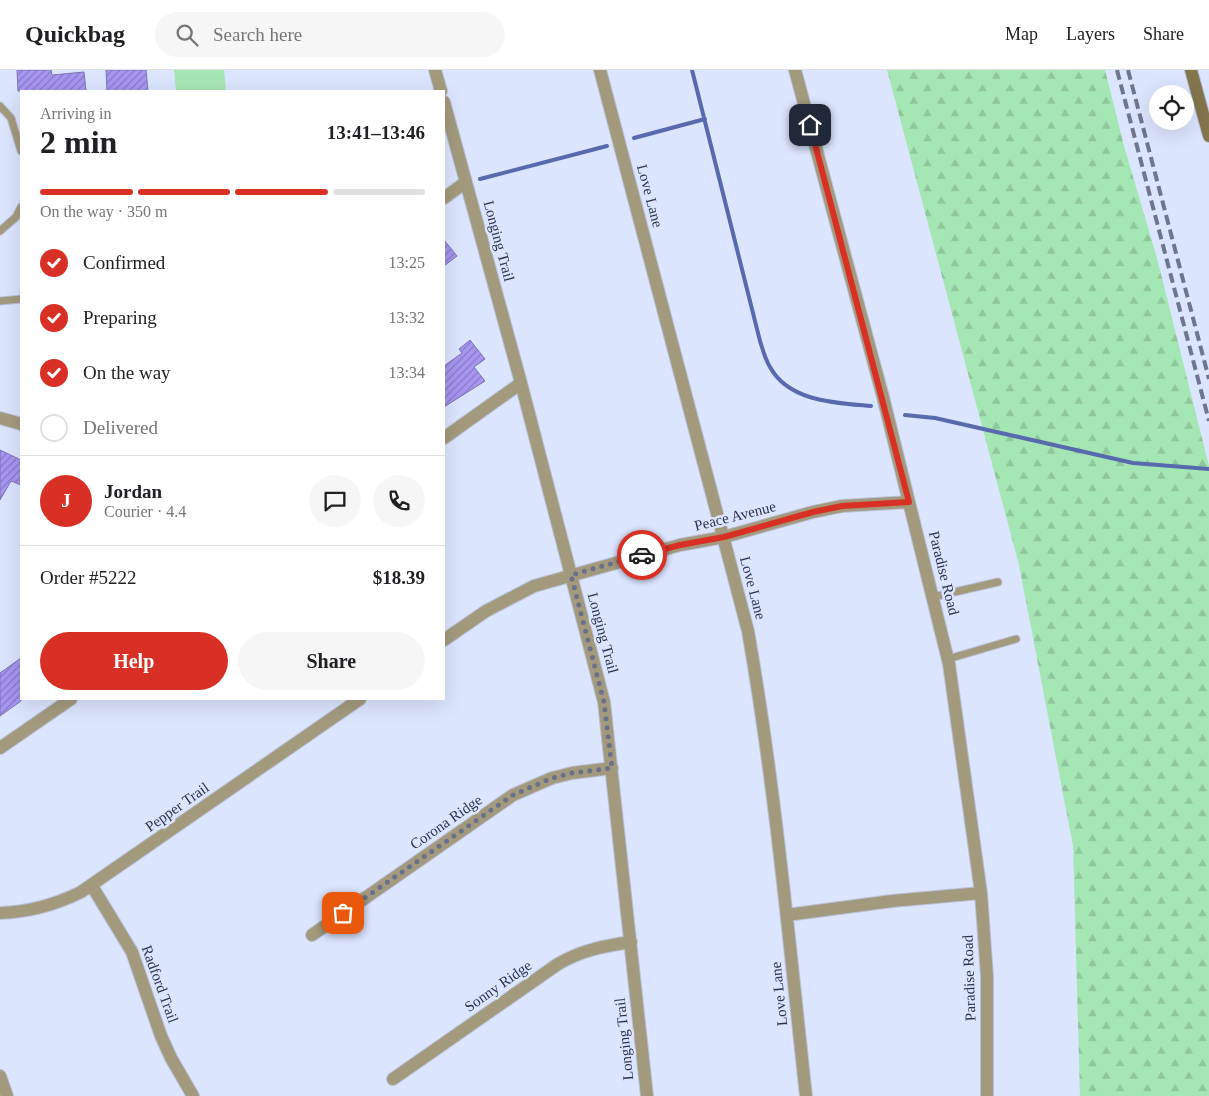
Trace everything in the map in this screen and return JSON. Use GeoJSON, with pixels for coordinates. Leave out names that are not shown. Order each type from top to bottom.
{"type":"FeatureCollection","features":[{"type":"Feature","properties":{"kind":"main road"},"geometry":{"type":"LineString","coordinates":[[1191,70],[1209,136]]}},
{"type":"Feature","properties":{"kind":"street"},"geometry":{"type":"LineString","coordinates":[[435,70],[441,90]]}},
{"type":"Feature","properties":{"kind":"street","name":"Love Lane"},"geometry":{"type":"LineString","coordinates":[[600,70],[748,631],[762,713],[787,915],[806,1096]]}},
{"type":"Feature","properties":{"kind":"street","name":"Paradise Road"},"geometry":{"type":"LineString","coordinates":[[795,70],[883,397],[948,659],[981,893],[987,977],[987,1096]]}},
{"type":"Feature","properties":{"kind":"street","name":"Longing Trail"},"geometry":{"type":"LineString","coordinates":[[445,106],[521,383],[604,702],[647,1096]]}},
{"type":"Feature","properties":{"kind":"street"},"geometry":{"type":"LineString","coordinates":[[445,197],[466,182]]}},
{"type":"Feature","properties":{"kind":"street"},"geometry":{"type":"LineString","coordinates":[[445,437],[521,383]]}},
{"type":"Feature","properties":{"kind":"street"},"geometry":{"type":"LineString","coordinates":[[0,418],[20,424]]}},
{"type":"Feature","properties":{"kind":"street","name":"Peace Avenue"},"geometry":{"type":"LineString","coordinates":[[571,575],[680,545],[724,537],[813,512],[842,506],[909,502]]}},
{"type":"Feature","properties":{"kind":"street"},"geometry":{"type":"LineString","coordinates":[[445,639],[486,611],[510,598],[534,586],[571,575]]}},
{"type":"Feature","properties":{"kind":"street"},"geometry":{"type":"LineString","coordinates":[[0,748],[70,700]]}},
{"type":"Feature","properties":{"kind":"street","name":"Pepper Trail"},"geometry":{"type":"LineString","coordinates":[[0,913],[31,910],[48,906],[92,886],[359,700]]}},
{"type":"Feature","properties":{"kind":"street","name":"Corona Ridge"},"geometry":{"type":"LineString","coordinates":[[312,935],[513,795],[552,778],[572,773],[612,768]]}},
{"type":"Feature","properties":{"kind":"street","name":"Radford Trail"},"geometry":{"type":"LineString","coordinates":[[92,886],[132,952],[161,1036],[171,1058],[193,1096]]}},
{"type":"Feature","properties":{"kind":"street"},"geometry":{"type":"LineString","coordinates":[[787,915],[892,901],[981,893]]}},
{"type":"Feature","properties":{"kind":"street","name":"Sonny Ridge"},"geometry":{"type":"LineString","coordinates":[[393,1079],[577,953],[600,946],[631,942]]}},
{"type":"Feature","properties":{"kind":"street"},"geometry":{"type":"LineString","coordinates":[[0,1076],[7,1096]]}},
{"type":"Feature","properties":{"kind":"lane"},"geometry":{"type":"LineString","coordinates":[[0,106],[10,118],[20,148]]}},
{"type":"Feature","properties":{"kind":"lane"},"geometry":{"type":"LineString","coordinates":[[0,231],[16,217],[20,210]]}},
{"type":"Feature","properties":{"kind":"lane"},"geometry":{"type":"LineString","coordinates":[[0,301],[20,299]]}},
{"type":"Feature","properties":{"kind":"lane"},"geometry":{"type":"LineString","coordinates":[[933,597],[998,582]]}},
{"type":"Feature","properties":{"kind":"lane"},"geometry":{"type":"LineString","coordinates":[[948,659],[1016,639]]}},
{"type":"Feature","properties":{"kind":"green space"},"geometry":{"type":"Polygon","coordinates":[[[174,70],[224,70],[226,90],[176,90],[174,70]]]}},
{"type":"Feature","properties":{"kind":"green space"},"geometry":{"type":"Polygon","coordinates":[[[887,70],[1105,70],[1124,146],[1157,258],[1209,466],[1209,1096],[1080,1096],[1073,846],[1019,565],[887,70]]]}},
{"type":"Feature","properties":{"kind":"building"},"geometry":{"type":"Polygon","coordinates":[[[17,70],[51,70],[52,75],[84,72],[86,90],[18,91],[17,70]]]}},
{"type":"Feature","properties":{"kind":"building"},"geometry":{"type":"Polygon","coordinates":[[[106,70],[146,70],[148,90],[107,90],[106,70]]]}},
{"type":"Feature","properties":{"kind":"building"},"geometry":{"type":"Polygon","coordinates":[[[445,241],[457,256],[445,265],[445,241]]]}},
{"type":"Feature","properties":{"kind":"building"},"geometry":{"type":"Polygon","coordinates":[[[470,340],[485,359],[474,367],[485,381],[445,406],[445,365],[462,353],[459,349],[470,340]]]}},
{"type":"Feature","properties":{"kind":"building"},"geometry":{"type":"Polygon","coordinates":[[[0,450],[20,460],[20,485],[11,481],[0,500],[0,450]]]}},
{"type":"Feature","properties":{"kind":"building"},"geometry":{"type":"Polygon","coordinates":[[[20,659],[21,701],[0,716],[0,673],[20,659]]]}},
{"type":"Feature","properties":{"kind":"waterway"},"geometry":{"type":"LineString","coordinates":[[692,70],[760,341],[768,364],[778,379],[801,394],[829,402],[871,406]]}},
{"type":"Feature","properties":{"kind":"waterway"},"geometry":{"type":"LineString","coordinates":[[634,138],[705,119]]}},
{"type":"Feature","properties":{"kind":"waterway"},"geometry":{"type":"LineString","coordinates":[[480,179],[607,146]]}},
{"type":"Feature","properties":{"kind":"waterway"},"geometry":{"type":"LineString","coordinates":[[905,415],[935,418],[1133,463],[1209,469]]}},
{"type":"Feature","properties":{"kind":"railway"},"geometry":{"type":"LineString","coordinates":[[1117,70],[1209,421]]}},
{"type":"Feature","properties":{"kind":"railway"},"geometry":{"type":"LineString","coordinates":[[1128,70],[1209,379]]}},
{"type":"Feature","properties":{"kind":"way so far"},"geometry":{"type":"LineString","coordinates":[[343,913],[513,795],[552,778],[572,773],[612,768],[604,702],[571,575],[642,555]]}},
{"type":"Feature","properties":{"kind":"route"},"geometry":{"type":"LineString","coordinates":[[642,555],[680,545],[724,537],[813,512],[842,506],[909,502],[883,397],[810,125]]}}]}
